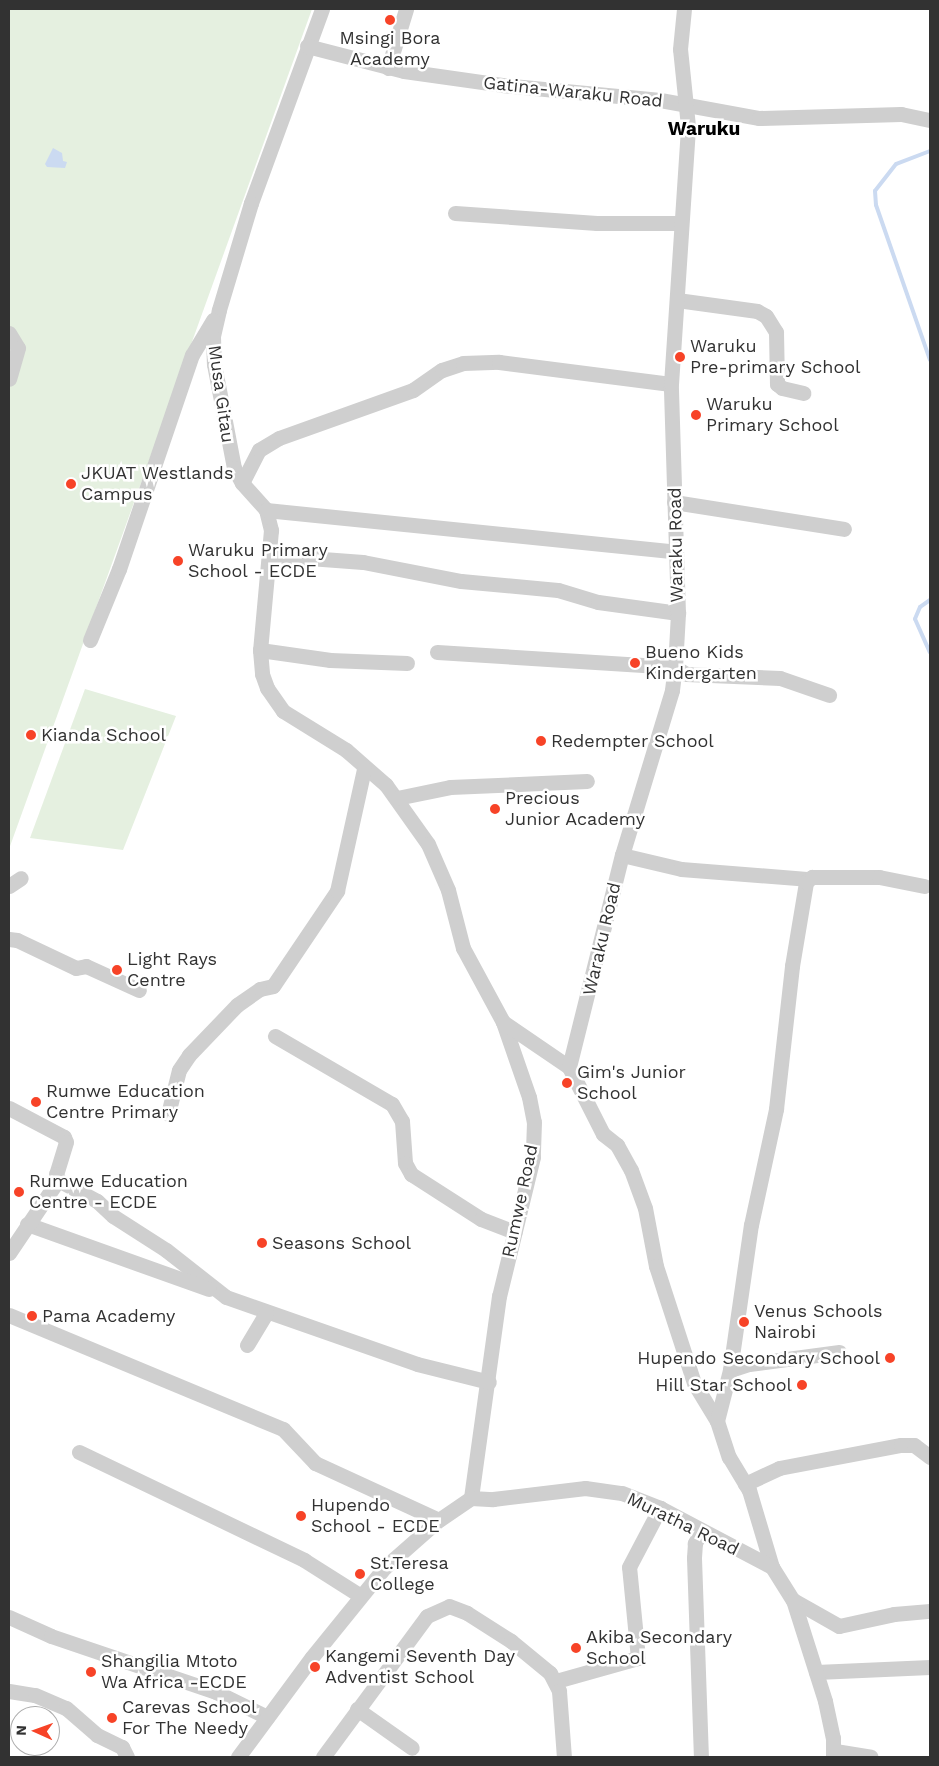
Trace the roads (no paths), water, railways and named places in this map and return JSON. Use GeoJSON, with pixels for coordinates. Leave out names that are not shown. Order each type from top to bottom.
{"type":"FeatureCollection","features":[{"type":"Feature","properties":{"kind":"street","name":"Musa Gitau"},"geometry":{"type":"LineString","coordinates":[[266,510],[242,483],[226,441],[213,338],[219,310],[251,203],[322,9]]}},
{"type":"Feature","properties":{"kind":"street"},"geometry":{"type":"LineString","coordinates":[[388,68],[406,9]]}},
{"type":"Feature","properties":{"kind":"street","name":"Waraku Road"},"geometry":{"type":"LineString","coordinates":[[569,1067],[622,855],[651,766],[672,690],[675,666],[678,613],[671,384],[688,126],[684,106],[680,48],[684,9]]}},
{"type":"Feature","properties":{"kind":"street","name":"Gatina-Waraku Road"},"geometry":{"type":"LineString","coordinates":[[307,46],[388,68],[502,85],[660,100],[684,106],[759,118],[901,114],[930,120]]}},
{"type":"Feature","properties":{"kind":"street"},"geometry":{"type":"LineString","coordinates":[[455,213],[597,223],[681,223]]}},
{"type":"Feature","properties":{"kind":"street"},"geometry":{"type":"LineString","coordinates":[[677,300],[757,311],[766,316],[776,332],[777,384],[782,388],[803,393]]}},
{"type":"Feature","properties":{"kind":"street"},"geometry":{"type":"LineString","coordinates":[[90,640],[119,569],[192,355],[219,310]]}},
{"type":"Feature","properties":{"kind":"street"},"geometry":{"type":"LineString","coordinates":[[9,333],[18,348],[9,379]]}},
{"type":"Feature","properties":{"kind":"street"},"geometry":{"type":"LineString","coordinates":[[242,483],[258,450],[279,438],[413,390],[442,370],[463,363],[499,362],[671,384]]}},
{"type":"Feature","properties":{"kind":"street"},"geometry":{"type":"LineString","coordinates":[[674,502],[844,529]]}},
{"type":"Feature","properties":{"kind":"street"},"geometry":{"type":"LineString","coordinates":[[168,1114],[179,1070],[189,1055],[237,1005],[260,989],[273,986],[337,891],[364,769],[346,750],[283,711],[267,688],[260,650],[271,530],[266,510],[676,552]]}},
{"type":"Feature","properties":{"kind":"street"},"geometry":{"type":"LineString","coordinates":[[269,555],[363,562],[461,581],[558,590],[598,602],[678,613]]}},
{"type":"Feature","properties":{"kind":"street"},"geometry":{"type":"LineString","coordinates":[[260,650],[330,660],[407,662]]}},
{"type":"Feature","properties":{"kind":"street"},"geometry":{"type":"LineString","coordinates":[[437,652],[675,666],[686,674],[780,678],[830,695]]}},
{"type":"Feature","properties":{"kind":"street","name":"Rumwe Road"},"geometry":{"type":"LineString","coordinates":[[364,769],[386,785],[428,844],[448,890],[463,948],[503,1022],[529,1097],[534,1122],[533,1157],[499,1296],[489,1382],[471,1498]]}},
{"type":"Feature","properties":{"kind":"street"},"geometry":{"type":"LineString","coordinates":[[397,798],[450,787],[587,781]]}},
{"type":"Feature","properties":{"kind":"street"},"geometry":{"type":"LineString","coordinates":[[622,855],[681,869],[807,879],[879,877],[924,886]]}},
{"type":"Feature","properties":{"kind":"street"},"geometry":{"type":"LineString","coordinates":[[717,1421],[730,1370],[752,1225],[776,1109],[792,966],[807,879]]}},
{"type":"Feature","properties":{"kind":"street"},"geometry":{"type":"LineString","coordinates":[[9,940],[18,940],[76,968],[86,966],[139,990]]}},
{"type":"Feature","properties":{"kind":"street"},"geometry":{"type":"LineString","coordinates":[[503,1022],[569,1067],[603,1134],[618,1145],[646,1208],[656,1266],[670,1315],[694,1383],[717,1421],[729,1457],[745,1484],[772,1567],[793,1600],[816,1672],[834,1754],[871,1757]]}},
{"type":"Feature","properties":{"kind":"street"},"geometry":{"type":"LineString","coordinates":[[275,1036],[392,1104],[402,1120],[405,1164],[411,1174],[481,1219],[515,1232]]}},
{"type":"Feature","properties":{"kind":"street"},"geometry":{"type":"LineString","coordinates":[[9,1108],[64,1137],[66,1142],[56,1174],[58,1180],[97,1201],[127,1227],[166,1250],[218,1292]]}},
{"type":"Feature","properties":{"kind":"street"},"geometry":{"type":"LineString","coordinates":[[9,1253],[58,1180]]}},
{"type":"Feature","properties":{"kind":"street"},"geometry":{"type":"LineString","coordinates":[[27,1224],[218,1292],[266,1313],[417,1364],[489,1382]]}},
{"type":"Feature","properties":{"kind":"street"},"geometry":{"type":"LineString","coordinates":[[247,1345],[266,1313]]}},
{"type":"Feature","properties":{"kind":"street"},"geometry":{"type":"LineString","coordinates":[[9,1315],[283,1429],[315,1463],[439,1520]]}},
{"type":"Feature","properties":{"kind":"street"},"geometry":{"type":"LineString","coordinates":[[730,1370],[749,1364],[839,1352]]}},
{"type":"Feature","properties":{"kind":"street"},"geometry":{"type":"LineString","coordinates":[[745,1484],[779,1468],[901,1445],[914,1445],[930,1457]]}},
{"type":"Feature","properties":{"kind":"street"},"geometry":{"type":"LineString","coordinates":[[79,1452],[304,1560],[361,1596]]}},
{"type":"Feature","properties":{"kind":"street","name":"Muratha Road"},"geometry":{"type":"LineString","coordinates":[[471,1498],[493,1499],[585,1488],[622,1493],[660,1508],[700,1532],[772,1567]]}},
{"type":"Feature","properties":{"kind":"street"},"geometry":{"type":"LineString","coordinates":[[238,1757],[267,1717],[385,1567],[439,1520],[471,1498]]}},
{"type":"Feature","properties":{"kind":"street"},"geometry":{"type":"LineString","coordinates":[[556,1681],[638,1658],[629,1567],[660,1508]]}},
{"type":"Feature","properties":{"kind":"street"},"geometry":{"type":"LineString","coordinates":[[700,1532],[695,1542],[694,1558],[701,1757]]}},
{"type":"Feature","properties":{"kind":"street"},"geometry":{"type":"LineString","coordinates":[[793,1600],[839,1626],[894,1614],[930,1611]]}},
{"type":"Feature","properties":{"kind":"street"},"geometry":{"type":"LineString","coordinates":[[323,1757],[427,1616],[449,1606],[467,1613],[511,1641],[556,1681],[564,1757]]}},
{"type":"Feature","properties":{"kind":"street"},"geometry":{"type":"LineString","coordinates":[[9,1616],[51,1636],[216,1692],[267,1717]]}},
{"type":"Feature","properties":{"kind":"street"},"geometry":{"type":"LineString","coordinates":[[816,1672],[930,1667]]}},
{"type":"Feature","properties":{"kind":"street"},"geometry":{"type":"LineString","coordinates":[[9,1691],[35,1695],[66,1708],[97,1735],[122,1747],[127,1757]]}},
{"type":"Feature","properties":{"kind":"street"},"geometry":{"type":"LineString","coordinates":[[357,1709],[412,1748]]}},
{"type":"Feature","properties":{"kind":"water"},"geometry":{"type":"Polygon","coordinates":[[[53,148],[62,153],[63,161],[67,162],[65,168],[47,167],[45,164],[53,148]]]}},
{"type":"Feature","properties":{"kind":"waterway"},"geometry":{"type":"LineString","coordinates":[[930,151],[896,164],[875,191],[876,205],[930,360]]}},
{"type":"Feature","properties":{"kind":"waterway"},"geometry":{"type":"LineString","coordinates":[[930,600],[920,607],[915,619],[930,652]]}},
{"type":"Feature","properties":{"kind":"place","name":"Msingi Bora Academy"},"geometry":{"type":"Point","coordinates":[390,20]}},
{"type":"Feature","properties":{"kind":"place","name":"Waruku Pre-primary School"},"geometry":{"type":"Point","coordinates":[680,357]}},
{"type":"Feature","properties":{"kind":"place","name":"Waruku Primary School"},"geometry":{"type":"Point","coordinates":[696,415]}},
{"type":"Feature","properties":{"kind":"place","name":"JKUAT Westlands Campus"},"geometry":{"type":"Point","coordinates":[71,484]}},
{"type":"Feature","properties":{"kind":"place","name":"Waruku Primary School - ECDE"},"geometry":{"type":"Point","coordinates":[178,561]}},
{"type":"Feature","properties":{"kind":"place","name":"Bueno Kids Kindergarten"},"geometry":{"type":"Point","coordinates":[635,663]}},
{"type":"Feature","properties":{"kind":"place","name":"Kianda School"},"geometry":{"type":"Point","coordinates":[31,735]}},
{"type":"Feature","properties":{"kind":"place","name":"Redempter School"},"geometry":{"type":"Point","coordinates":[541,741]}},
{"type":"Feature","properties":{"kind":"place","name":"Precious Junior Academy"},"geometry":{"type":"Point","coordinates":[495,809]}},
{"type":"Feature","properties":{"kind":"place","name":"Light Rays Centre"},"geometry":{"type":"Point","coordinates":[117,970]}},
{"type":"Feature","properties":{"kind":"place","name":"Gim's Junior School"},"geometry":{"type":"Point","coordinates":[567,1083]}},
{"type":"Feature","properties":{"kind":"place","name":"Rumwe Education Centre Primary"},"geometry":{"type":"Point","coordinates":[36,1102]}},
{"type":"Feature","properties":{"kind":"place","name":"Rumwe Education Centre - ECDE"},"geometry":{"type":"Point","coordinates":[19,1192]}},
{"type":"Feature","properties":{"kind":"place","name":"Seasons School"},"geometry":{"type":"Point","coordinates":[262,1243]}},
{"type":"Feature","properties":{"kind":"place","name":"Pama Academy"},"geometry":{"type":"Point","coordinates":[32,1316]}},
{"type":"Feature","properties":{"kind":"place","name":"Venus Schools Nairobi"},"geometry":{"type":"Point","coordinates":[744,1322]}},
{"type":"Feature","properties":{"kind":"place","name":"Hupendo Secondary School"},"geometry":{"type":"Point","coordinates":[890,1358]}},
{"type":"Feature","properties":{"kind":"place","name":"Hill Star School"},"geometry":{"type":"Point","coordinates":[802,1385]}},
{"type":"Feature","properties":{"kind":"place","name":"Hupendo School - ECDE"},"geometry":{"type":"Point","coordinates":[301,1516]}},
{"type":"Feature","properties":{"kind":"place","name":"St.Teresa College"},"geometry":{"type":"Point","coordinates":[360,1574]}},
{"type":"Feature","properties":{"kind":"place","name":"Akiba Secondary School"},"geometry":{"type":"Point","coordinates":[576,1648]}},
{"type":"Feature","properties":{"kind":"place","name":"Kangemi Seventh Day Adventist School"},"geometry":{"type":"Point","coordinates":[315,1667]}},
{"type":"Feature","properties":{"kind":"place","name":"Shangilia Mtoto Wa Africa -ECDE"},"geometry":{"type":"Point","coordinates":[91,1672]}},
{"type":"Feature","properties":{"kind":"place","name":"Carevas School For The Needy"},"geometry":{"type":"Point","coordinates":[112,1718]}},
{"type":"Feature","properties":{"kind":"district","name":"Waruku"},"geometry":{"type":"Point","coordinates":[704,129]}}]}
